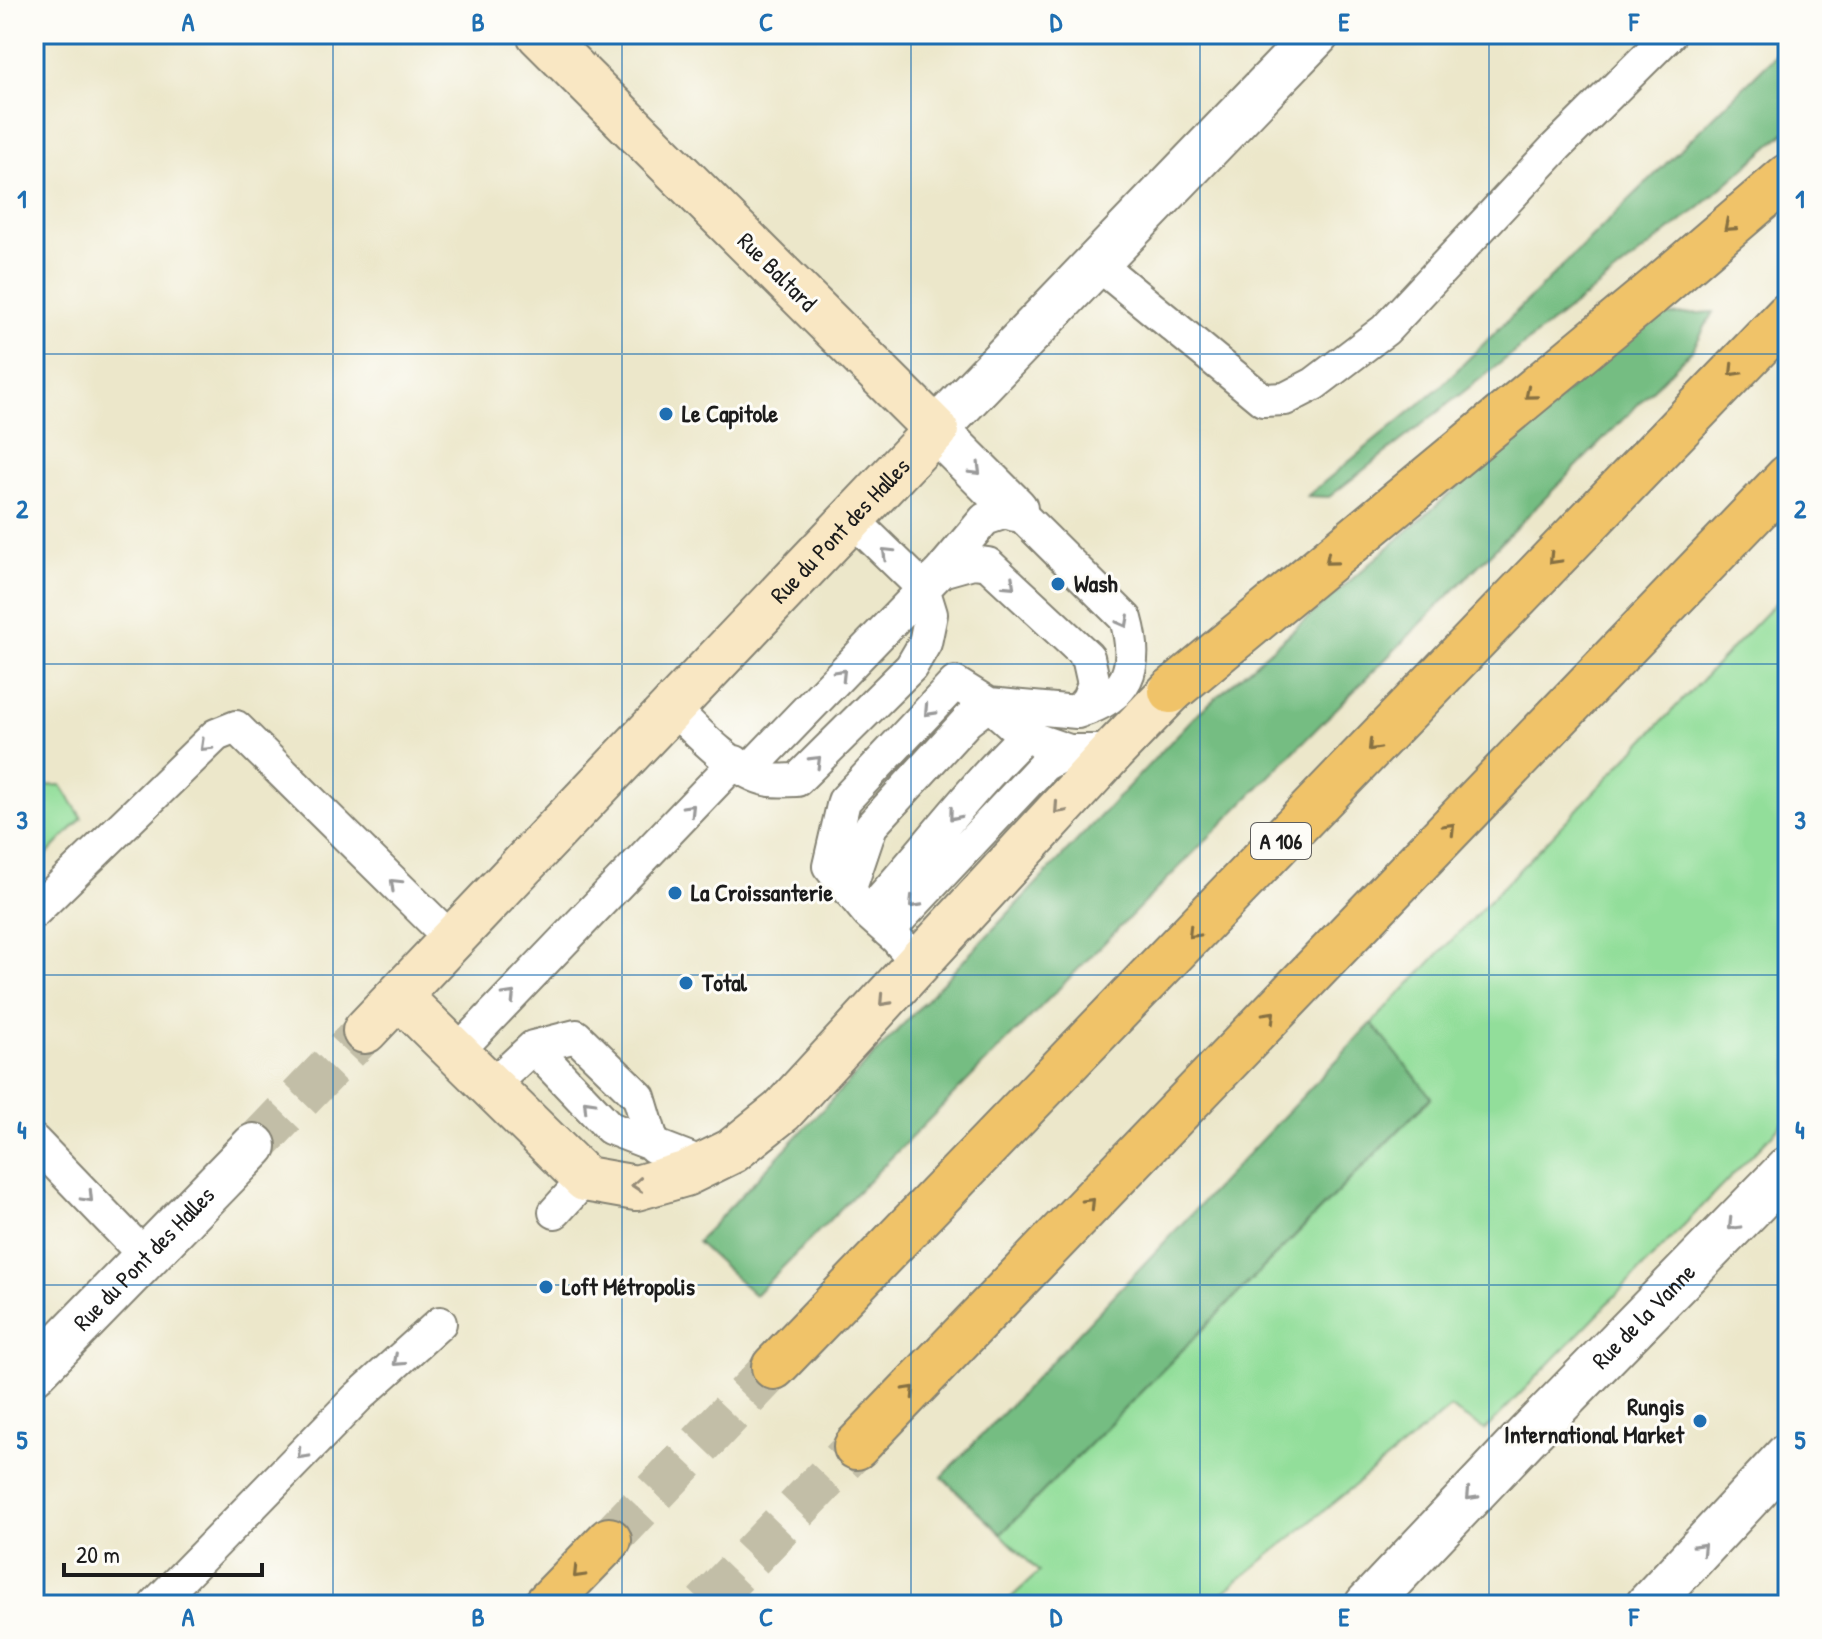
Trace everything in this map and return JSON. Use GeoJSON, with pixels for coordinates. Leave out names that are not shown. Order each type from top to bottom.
{"type":"FeatureCollection","features":[{"type":"Feature","properties":{"kind":"highway"},"geometry":{"type":"LineString","coordinates":[[1171,691],[1660,286],[1788,176]]}},
{"type":"Feature","properties":{"kind":"highway","name":"A 106"},"geometry":{"type":"LineString","coordinates":[[774,1367],[1788,315]]}},
{"type":"Feature","properties":{"kind":"highway"},"geometry":{"type":"LineString","coordinates":[[856,1447],[1788,477]]}},
{"type":"Feature","properties":{"kind":"highway"},"geometry":{"type":"LineString","coordinates":[[546,1605],[609,1540]]}},
{"type":"Feature","properties":{"kind":"street","name":"Rue Baltard"},"geometry":{"type":"LineString","coordinates":[[539,34],[1015,509]]}},
{"type":"Feature","properties":{"kind":"street","name":"Rue du Pont des Halles"},"geometry":{"type":"LineString","coordinates":[[365,1031],[851,518],[1317,34]]}},
{"type":"Feature","properties":{"kind":"street"},"geometry":{"type":"LineString","coordinates":[[399,996],[585,1179],[636,1188],[685,1174],[732,1151],[782,1111],[1171,691]]}},
{"type":"Feature","properties":{"kind":"street","name":"Rue du Pont des Halles"},"geometry":{"type":"LineString","coordinates":[[34,1372],[254,1146]]}},
{"type":"Feature","properties":{"kind":"street","name":"Rue de la Vanne"},"geometry":{"type":"LineString","coordinates":[[1367,1605],[1788,1169]]}},
{"type":"Feature","properties":{"kind":"street"},"geometry":{"type":"LineString","coordinates":[[1648,1605],[1788,1455]]}},
{"type":"Feature","properties":{"kind":"lane"},"geometry":{"type":"LineString","coordinates":[[1098,264],[1263,400],[1285,399],[1314,384],[1385,330],[1556,147],[1670,34]]}},
{"type":"Feature","properties":{"kind":"lane"},"geometry":{"type":"LineString","coordinates":[[456,1053],[932,579],[985,519],[1015,509],[1126,619],[1132,642],[1132,665],[1115,695],[1099,706],[1077,712],[989,704]]}},
{"type":"Feature","properties":{"kind":"lane"},"geometry":{"type":"LineString","coordinates":[[851,518],[932,579]]}},
{"type":"Feature","properties":{"kind":"lane"},"geometry":{"type":"LineString","coordinates":[[932,579],[973,562],[988,564],[1088,657],[1094,684],[1088,699],[1077,712]]}},
{"type":"Feature","properties":{"kind":"lane"},"geometry":{"type":"LineString","coordinates":[[672,707],[714,747],[742,766],[767,780],[797,780],[911,667],[925,643],[931,614],[932,579]]}},
{"type":"Feature","properties":{"kind":"lane"},"geometry":{"type":"LineString","coordinates":[[918,964],[829,866],[844,801],[955,683],[989,704],[1025,736],[1069,751],[1113,751]]}},
{"type":"Feature","properties":{"kind":"lane"},"geometry":{"type":"LineString","coordinates":[[34,912],[216,735],[236,727],[451,939]]}},
{"type":"Feature","properties":{"kind":"lane"},"geometry":{"type":"LineString","coordinates":[[868,912],[1025,736]]}},
{"type":"Feature","properties":{"kind":"lane"},"geometry":{"type":"LineString","coordinates":[[868,912],[1044,765],[1069,751]]}},
{"type":"Feature","properties":{"kind":"lane"},"geometry":{"type":"LineString","coordinates":[[491,1086],[533,1047],[610,1128],[706,1165]]}},
{"type":"Feature","properties":{"kind":"lane"},"geometry":{"type":"LineString","coordinates":[[34,1141],[146,1257]]}},
{"type":"Feature","properties":{"kind":"lane"},"geometry":{"type":"LineString","coordinates":[[555,1212],[585,1179]]}},
{"type":"Feature","properties":{"kind":"lane"},"geometry":{"type":"LineString","coordinates":[[155,1605],[357,1398],[440,1323]]}},
{"type":"Feature","properties":{"kind":"green space"},"geometry":{"type":"Polygon","coordinates":[[[1788,43],[1788,130],[1701,206],[1329,497],[1307,496],[1440,387],[1788,43]]]}},
{"type":"Feature","properties":{"kind":"green space"},"geometry":{"type":"Polygon","coordinates":[[[1713,312],[1693,349],[755,1295],[697,1242],[1196,715],[1654,316],[1713,312]]]}},
{"type":"Feature","properties":{"kind":"green space"},"geometry":{"type":"Polygon","coordinates":[[[1788,590],[1788,1118],[1485,1430],[1450,1408],[1208,1605],[1003,1605],[1039,1572],[1001,1534],[1431,1098],[1372,1023],[1788,590]]]}},
{"type":"Feature","properties":{"kind":"green space"},"geometry":{"type":"Polygon","coordinates":[[[61,785],[82,818],[34,868],[34,786],[61,785]]]}},
{"type":"Feature","properties":{"kind":"green space"},"geometry":{"type":"Polygon","coordinates":[[[1372,1023],[1431,1097],[1001,1534],[942,1477],[1372,1023]]]}},
{"type":"Feature","properties":{"kind":"tunnel"},"geometry":{"type":"LineString","coordinates":[[254,1146],[365,1031]]}},
{"type":"Feature","properties":{"kind":"tunnel"},"geometry":{"type":"LineString","coordinates":[[609,1540],[774,1367]]}},
{"type":"Feature","properties":{"kind":"tunnel"},"geometry":{"type":"LineString","coordinates":[[705,1605],[856,1447]]}},
{"type":"Feature","properties":{"kind":"place","name":"Le Capitole"},"geometry":{"type":"Point","coordinates":[666,414]}},
{"type":"Feature","properties":{"kind":"place","name":"Wash"},"geometry":{"type":"Point","coordinates":[1058,584]}},
{"type":"Feature","properties":{"kind":"place","name":"La Croissanterie"},"geometry":{"type":"Point","coordinates":[675,893]}},
{"type":"Feature","properties":{"kind":"place","name":"Total"},"geometry":{"type":"Point","coordinates":[686,983]}},
{"type":"Feature","properties":{"kind":"place","name":"Loft Métropolis"},"geometry":{"type":"Point","coordinates":[546,1287]}},
{"type":"Feature","properties":{"kind":"place","name":"Rungis International Market"},"geometry":{"type":"Point","coordinates":[1700,1421]}}]}
